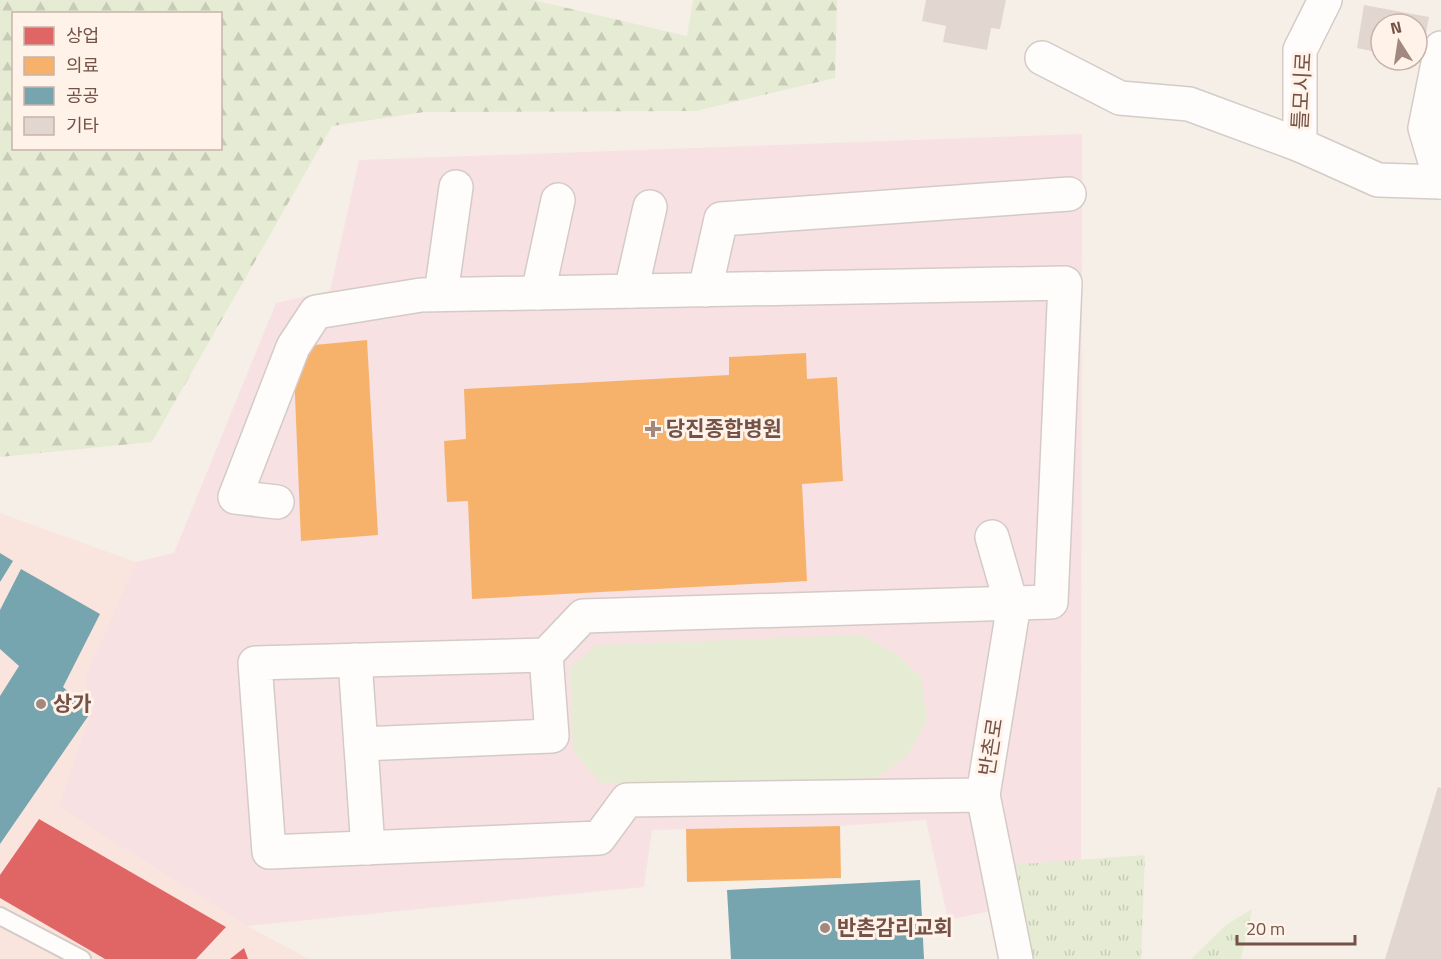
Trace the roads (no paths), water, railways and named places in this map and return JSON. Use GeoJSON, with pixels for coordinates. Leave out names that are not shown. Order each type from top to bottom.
{"type":"FeatureCollection","features":[{"type":"Feature","properties":{"kind":"street","name":"틀모시로"},"geometry":{"type":"LineString","coordinates":[[1324,0],[1300,50],[1300,146],[1378,180],[1441,182]]}},
{"type":"Feature","properties":{"kind":"street"},"geometry":{"type":"LineString","coordinates":[[1441,48],[1425,128],[1441,182]]}},
{"type":"Feature","properties":{"kind":"street"},"geometry":{"type":"LineString","coordinates":[[1042,58],[1120,98],[1189,104],[1300,146]]}},
{"type":"Feature","properties":{"kind":"street"},"geometry":{"type":"LineString","coordinates":[[441,294],[456,187]]}},
{"type":"Feature","properties":{"kind":"street"},"geometry":{"type":"LineString","coordinates":[[705,290],[722,219],[1069,194]]}},
{"type":"Feature","properties":{"kind":"street"},"geometry":{"type":"LineString","coordinates":[[538,293],[558,200]]}},
{"type":"Feature","properties":{"kind":"street"},"geometry":{"type":"LineString","coordinates":[[631,291],[650,207]]}},
{"type":"Feature","properties":{"kind":"street"},"geometry":{"type":"LineString","coordinates":[[277,502],[235,497],[293,347],[316,312],[421,295],[441,294],[1065,283],[1051,602],[583,616],[546,655],[255,663],[269,852],[599,838],[627,800],[983,795]]}},
{"type":"Feature","properties":{"kind":"street","name":"반촌로"},"geometry":{"type":"LineString","coordinates":[[992,537],[1013,610],[983,795],[1016,959]]}},
{"type":"Feature","properties":{"kind":"street"},"geometry":{"type":"LineString","coordinates":[[361,744],[552,736],[546,655]]}},
{"type":"Feature","properties":{"kind":"street"},"geometry":{"type":"LineString","coordinates":[[356,660],[368,848]]}},
{"type":"Feature","properties":{"kind":"lane"},"geometry":{"type":"LineString","coordinates":[[0,916],[82,959]]}},
{"type":"Feature","properties":{"kind":"place","name":"당진종합병원"},"geometry":{"type":"Point","coordinates":[653,429]}},
{"type":"Feature","properties":{"kind":"place","name":"상가"},"geometry":{"type":"Point","coordinates":[41,704]}},
{"type":"Feature","properties":{"kind":"place","name":"반촌감리교회"},"geometry":{"type":"Point","coordinates":[825,928]}}]}
